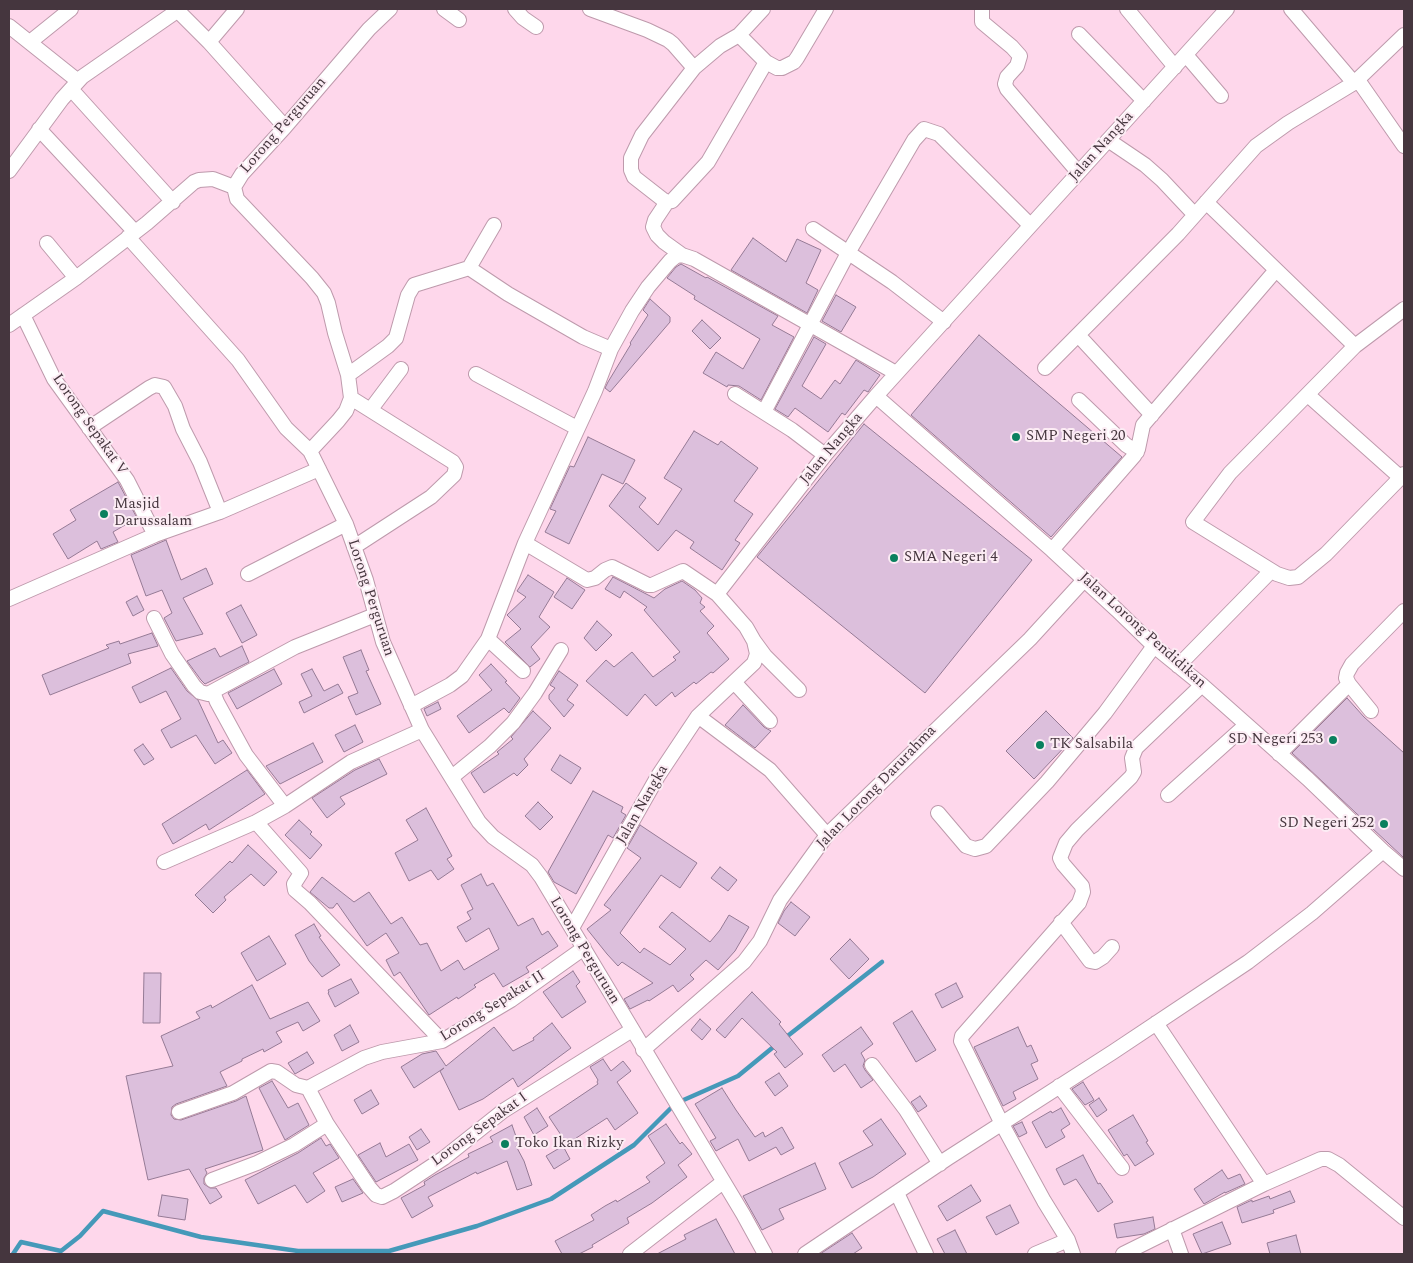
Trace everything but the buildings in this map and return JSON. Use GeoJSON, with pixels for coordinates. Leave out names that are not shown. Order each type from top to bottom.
{"type":"FeatureCollection","features":[{"type":"Feature","properties":{"kind":"street"},"geometry":{"type":"LineString","coordinates":[[30,42],[71,9]]}},
{"type":"Feature","properties":{"kind":"street"},"geometry":{"type":"LineString","coordinates":[[209,42],[237,9]]}},
{"type":"Feature","properties":{"kind":"street","name":"Lorong Perguruan"},"geometry":{"type":"LineString","coordinates":[[351,398],[348,375],[324,293],[294,257],[237,199],[234,187],[242,174],[369,29],[390,9]]}},
{"type":"Feature","properties":{"kind":"street"},"geometry":{"type":"LineString","coordinates":[[444,9],[459,20]]}},
{"type":"Feature","properties":{"kind":"street"},"geometry":{"type":"LineString","coordinates":[[515,9],[523,18],[536,27]]}},
{"type":"Feature","properties":{"kind":"street"},"geometry":{"type":"LineString","coordinates":[[590,9],[647,30],[668,40],[694,68]]}},
{"type":"Feature","properties":{"kind":"street"},"geometry":{"type":"LineString","coordinates":[[667,202],[634,177],[631,170],[631,158],[642,135],[694,68],[720,46],[739,35],[763,9]]}},
{"type":"Feature","properties":{"kind":"street"},"geometry":{"type":"LineString","coordinates":[[739,35],[766,62],[777,68],[782,68],[794,62],[826,9]]}},
{"type":"Feature","properties":{"kind":"street"},"geometry":{"type":"LineString","coordinates":[[982,9],[982,22],[1020,56],[1017,66],[1007,78],[1005,84],[1078,172]]}},
{"type":"Feature","properties":{"kind":"street"},"geometry":{"type":"LineString","coordinates":[[1127,9],[1175,66]]}},
{"type":"Feature","properties":{"kind":"street","name":"Jalan Nangka"},"geometry":{"type":"LineString","coordinates":[[717,594],[825,455],[896,373],[1227,9]]}},
{"type":"Feature","properties":{"kind":"street"},"geometry":{"type":"LineString","coordinates":[[1290,9],[1356,81],[1404,146]]}},
{"type":"Feature","properties":{"kind":"street"},"geometry":{"type":"LineString","coordinates":[[9,171],[39,129],[75,85],[176,10],[209,42],[285,127]]}},
{"type":"Feature","properties":{"kind":"street"},"geometry":{"type":"LineString","coordinates":[[9,26],[30,42],[75,85],[173,202]]}},
{"type":"Feature","properties":{"kind":"street"},"geometry":{"type":"LineString","coordinates":[[1080,34],[1144,101]]}},
{"type":"Feature","properties":{"kind":"street"},"geometry":{"type":"LineString","coordinates":[[1045,368],[1079,336],[1178,234],[1256,146],[1288,123],[1356,81],[1404,35]]}},
{"type":"Feature","properties":{"kind":"street"},"geometry":{"type":"LineString","coordinates":[[1186,55],[1221,96]]}},
{"type":"Feature","properties":{"kind":"street"},"geometry":{"type":"LineString","coordinates":[[766,62],[708,162],[674,198],[667,202],[655,220],[653,228],[664,242],[682,255],[694,259],[896,373]]}},
{"type":"Feature","properties":{"kind":"street","name":"Lorong Perguruan"},"geometry":{"type":"LineString","coordinates":[[39,129],[132,234],[238,360],[286,428],[310,451],[346,524],[383,642],[422,730],[486,830],[532,865],[584,948],[765,1254]]}},
{"type":"Feature","properties":{"kind":"street"},"geometry":{"type":"LineString","coordinates":[[764,412],[848,253],[914,140],[924,130],[939,134],[1030,225]]}},
{"type":"Feature","properties":{"kind":"street"},"geometry":{"type":"LineString","coordinates":[[1108,140],[1145,165],[1194,214]]}},
{"type":"Feature","properties":{"kind":"street"},"geometry":{"type":"LineString","coordinates":[[9,325],[76,278],[173,202],[189,185],[198,180],[213,180],[234,187]]}},
{"type":"Feature","properties":{"kind":"street"},"geometry":{"type":"LineString","coordinates":[[1206,202],[1355,346]]}},
{"type":"Feature","properties":{"kind":"street"},"geometry":{"type":"LineString","coordinates":[[348,375],[396,338],[408,295],[414,286],[468,268],[494,225]]}},
{"type":"Feature","properties":{"kind":"street"},"geometry":{"type":"LineString","coordinates":[[813,230],[892,282],[944,322]]}},
{"type":"Feature","properties":{"kind":"street"},"geometry":{"type":"LineString","coordinates":[[47,243],[76,278]]}},
{"type":"Feature","properties":{"kind":"street"},"geometry":{"type":"LineString","coordinates":[[411,706],[450,685],[462,676],[488,639],[525,543],[595,391],[611,349],[648,287],[670,261],[676,256],[682,255]]}},
{"type":"Feature","properties":{"kind":"street"},"geometry":{"type":"LineString","coordinates":[[468,268],[583,338],[611,349]]}},
{"type":"Feature","properties":{"kind":"street"},"geometry":{"type":"LineString","coordinates":[[1052,550],[1122,471],[1136,452],[1143,425],[1276,270]]}},
{"type":"Feature","properties":{"kind":"street"},"geometry":{"type":"LineString","coordinates":[[1308,396],[1403,476],[1326,554],[1302,575],[1289,578],[1271,570],[1192,522],[1230,473],[1308,396],[1355,346],[1402,314]]}},
{"type":"Feature","properties":{"kind":"street","name":"Lorong Sepakat V"},"geometry":{"type":"LineString","coordinates":[[23,315],[54,379],[127,480],[155,535]]}},
{"type":"Feature","properties":{"kind":"street"},"geometry":{"type":"LineString","coordinates":[[1079,336],[1152,415]]}},
{"type":"Feature","properties":{"kind":"street"},"geometry":{"type":"LineString","coordinates":[[371,409],[401,369]]}},
{"type":"Feature","properties":{"kind":"street"},"geometry":{"type":"LineString","coordinates":[[476,374],[578,428]]}},
{"type":"Feature","properties":{"kind":"street"},"geometry":{"type":"LineString","coordinates":[[89,428],[149,388],[155,385],[164,387],[175,406],[220,512]]}},
{"type":"Feature","properties":{"kind":"street"},"geometry":{"type":"LineString","coordinates":[[735,394],[792,430],[825,455]]}},
{"type":"Feature","properties":{"kind":"street","name":"Jalan Lorong Pendidikan"},"geometry":{"type":"LineString","coordinates":[[876,396],[1052,550],[1154,646],[1202,685],[1308,779],[1383,852],[1404,869]]}},
{"type":"Feature","properties":{"kind":"street"},"geometry":{"type":"LineString","coordinates":[[310,451],[342,416],[351,398],[371,409],[428,448],[455,463],[454,475],[431,497],[354,547]]}},
{"type":"Feature","properties":{"kind":"street"},"geometry":{"type":"LineString","coordinates":[[1079,400],[1126,445],[1136,452]]}},
{"type":"Feature","properties":{"kind":"street"},"geometry":{"type":"LineString","coordinates":[[9,599],[155,535],[220,512],[319,469]]}},
{"type":"Feature","properties":{"kind":"street"},"geometry":{"type":"LineString","coordinates":[[248,574],[346,524]]}},
{"type":"Feature","properties":{"kind":"street"},"geometry":{"type":"LineString","coordinates":[[525,543],[587,580],[591,580],[612,567],[648,585],[652,585],[683,571],[717,594],[746,627],[765,656],[798,690]]}},
{"type":"Feature","properties":{"kind":"street"},"geometry":{"type":"LineString","coordinates":[[1178,666],[1271,570]]}},
{"type":"Feature","properties":{"kind":"street","name":"Jalan Lorong Darurahma"},"geometry":{"type":"LineString","coordinates":[[643,1050],[719,986],[753,952],[780,900],[827,835],[1030,638],[1084,580]]}},
{"type":"Feature","properties":{"kind":"street"},"geometry":{"type":"LineString","coordinates":[[1371,711],[1349,684],[1346,678],[1348,668],[1404,611]]}},
{"type":"Feature","properties":{"kind":"street"},"geometry":{"type":"LineString","coordinates":[[154,618],[172,654],[194,686],[205,694],[214,692],[294,647],[375,615]]}},
{"type":"Feature","properties":{"kind":"street"},"geometry":{"type":"LineString","coordinates":[[488,639],[522,671]]}},
{"type":"Feature","properties":{"kind":"street","name":"Jalan Nangka"},"geometry":{"type":"LineString","coordinates":[[572,928],[658,776],[698,716],[754,664],[757,654],[754,641]]}},
{"type":"Feature","properties":{"kind":"street"},"geometry":{"type":"LineString","coordinates":[[938,813],[966,846],[975,849],[986,846],[1047,782],[1104,713],[1154,646]]}},
{"type":"Feature","properties":{"kind":"street"},"geometry":{"type":"LineString","coordinates":[[452,777],[490,746],[513,723],[535,693],[561,650]]}},
{"type":"Feature","properties":{"kind":"street"},"geometry":{"type":"LineString","coordinates":[[734,682],[770,721]]}},
{"type":"Feature","properties":{"kind":"street"},"geometry":{"type":"LineString","coordinates":[[1279,754],[1349,684]]}},
{"type":"Feature","properties":{"kind":"street"},"geometry":{"type":"LineString","coordinates":[[1073,1254],[1068,1240],[1044,1201],[1002,1124],[961,1041],[962,1036],[1079,903],[1083,888],[1061,861],[1060,855],[1066,843],[1131,777],[1134,769],[1132,758],[1136,748],[1202,685]]}},
{"type":"Feature","properties":{"kind":"street"},"geometry":{"type":"LineString","coordinates":[[214,692],[217,702],[246,755],[285,806]]}},
{"type":"Feature","properties":{"kind":"street"},"geometry":{"type":"LineString","coordinates":[[698,716],[770,770],[827,835]]}},
{"type":"Feature","properties":{"kind":"street"},"geometry":{"type":"LineString","coordinates":[[1168,795],[1246,725]]}},
{"type":"Feature","properties":{"kind":"street"},"geometry":{"type":"LineString","coordinates":[[164,862],[256,822],[285,806],[351,762],[422,730]]}},
{"type":"Feature","properties":{"kind":"street"},"geometry":{"type":"LineString","coordinates":[[256,822],[301,873],[294,884],[295,890],[317,910],[442,1041]]}},
{"type":"Feature","properties":{"kind":"street"},"geometry":{"type":"LineString","coordinates":[[805,1254],[1248,962],[1312,913],[1383,852]]}},
{"type":"Feature","properties":{"kind":"street"},"geometry":{"type":"LineString","coordinates":[[1062,922],[1090,961],[1095,962],[1103,957],[1112,947]]}},
{"type":"Feature","properties":{"kind":"street","name":"Lorong Sepakat II"},"geometry":{"type":"LineString","coordinates":[[308,1088],[364,1058],[382,1052],[442,1041],[510,1000],[584,948]]}},
{"type":"Feature","properties":{"kind":"street"},"geometry":{"type":"LineString","coordinates":[[1156,1023],[1264,1184]]}},
{"type":"Feature","properties":{"kind":"street","name":"Lorong Sepakat I"},"geometry":{"type":"LineString","coordinates":[[327,1124],[345,1148],[370,1189],[379,1196],[386,1195],[444,1158],[503,1111],[632,1030]]}},
{"type":"Feature","properties":{"kind":"street"},"geometry":{"type":"LineString","coordinates":[[872,1065],[906,1110],[940,1164]]}},
{"type":"Feature","properties":{"kind":"street"},"geometry":{"type":"LineString","coordinates":[[179,1112],[233,1092],[271,1071],[277,1072],[296,1086],[308,1088],[327,1124],[257,1163],[212,1180]]}},
{"type":"Feature","properties":{"kind":"street"},"geometry":{"type":"LineString","coordinates":[[1059,1086],[1122,1168]]}},
{"type":"Feature","properties":{"kind":"street"},"geometry":{"type":"LineString","coordinates":[[1123,1254],[1264,1184],[1316,1161],[1328,1159],[1346,1170],[1404,1218]]}},
{"type":"Feature","properties":{"kind":"street"},"geometry":{"type":"LineString","coordinates":[[630,1254],[723,1182]]}},
{"type":"Feature","properties":{"kind":"street"},"geometry":{"type":"LineString","coordinates":[[897,1193],[926,1254]]}},
{"type":"Feature","properties":{"kind":"street"},"geometry":{"type":"LineString","coordinates":[[1172,1229],[1181,1254]]}},
{"type":"Feature","properties":{"kind":"street"},"geometry":{"type":"LineString","coordinates":[[1035,1254],[1068,1240]]}},
{"type":"Feature","properties":{"kind":"waterway"},"geometry":{"type":"LineString","coordinates":[[785,1038],[882,962]]}},
{"type":"Feature","properties":{"kind":"waterway"},"geometry":{"type":"LineString","coordinates":[[679,1102],[738,1076],[777,1044]]}},
{"type":"Feature","properties":{"kind":"waterway"},"geometry":{"type":"LineString","coordinates":[[13,1254],[21,1242],[61,1251],[80,1236],[103,1211],[201,1237],[298,1251],[389,1251],[477,1226],[551,1199],[634,1145],[671,1108]]}},
{"type":"Feature","properties":{"kind":"place","name":"SMP Negeri 20"},"geometry":{"type":"Point","coordinates":[1016,437]}},
{"type":"Feature","properties":{"kind":"place","name":"Masjid Darussalam"},"geometry":{"type":"Point","coordinates":[104,514]}},
{"type":"Feature","properties":{"kind":"place","name":"SMA Negeri 4"},"geometry":{"type":"Point","coordinates":[894,558]}},
{"type":"Feature","properties":{"kind":"place","name":"SD Negeri 253"},"geometry":{"type":"Point","coordinates":[1333,740]}},
{"type":"Feature","properties":{"kind":"place","name":"TK Salsabila"},"geometry":{"type":"Point","coordinates":[1040,745]}},
{"type":"Feature","properties":{"kind":"place","name":"SD Negeri 252"},"geometry":{"type":"Point","coordinates":[1384,824]}},
{"type":"Feature","properties":{"kind":"place","name":"Toko Ikan Rizky"},"geometry":{"type":"Point","coordinates":[505,1144]}}]}
